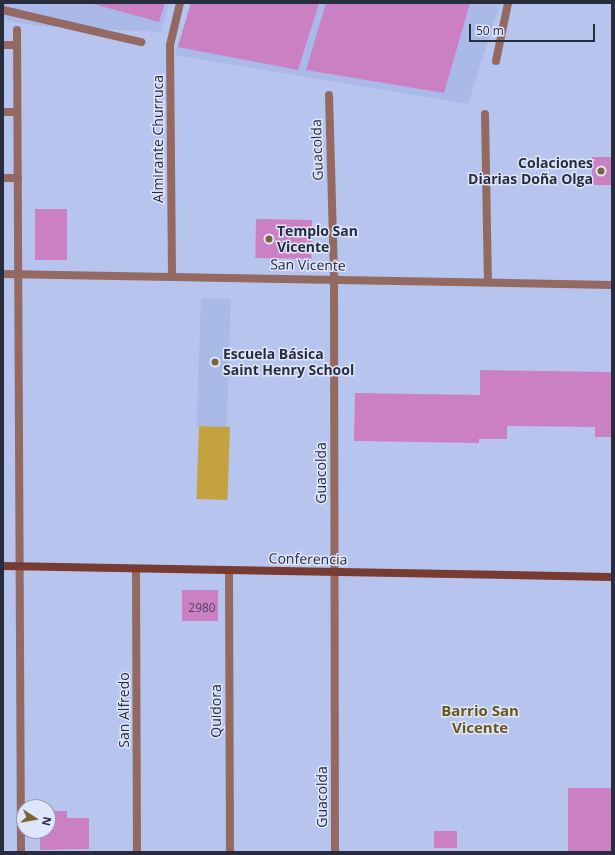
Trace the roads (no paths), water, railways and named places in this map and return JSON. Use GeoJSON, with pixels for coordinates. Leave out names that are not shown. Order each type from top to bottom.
{"type":"FeatureCollection","features":[{"type":"Feature","properties":{"kind":"street","name":"Almirante Churruca"},"geometry":{"type":"LineString","coordinates":[[172,275],[170,45],[180,3]]}},
{"type":"Feature","properties":{"kind":"street"},"geometry":{"type":"LineString","coordinates":[[496,61],[508,3]]}},
{"type":"Feature","properties":{"kind":"street"},"geometry":{"type":"LineString","coordinates":[[3,10],[141,42]]}},
{"type":"Feature","properties":{"kind":"street"},"geometry":{"type":"LineString","coordinates":[[17,30],[22,852]]}},
{"type":"Feature","properties":{"kind":"street"},"geometry":{"type":"LineString","coordinates":[[3,45],[17,45]]}},
{"type":"Feature","properties":{"kind":"street","name":"Guacolda"},"geometry":{"type":"LineString","coordinates":[[329,95],[334,279],[335,852]]}},
{"type":"Feature","properties":{"kind":"street"},"geometry":{"type":"LineString","coordinates":[[3,112],[17,112]]}},
{"type":"Feature","properties":{"kind":"street"},"geometry":{"type":"LineString","coordinates":[[485,114],[488,282]]}},
{"type":"Feature","properties":{"kind":"street"},"geometry":{"type":"LineString","coordinates":[[3,178],[18,178]]}},
{"type":"Feature","properties":{"kind":"street","name":"San Vicente"},"geometry":{"type":"LineString","coordinates":[[3,274],[172,275],[612,285]]}},
{"type":"Feature","properties":{"kind":"street","name":"Conferencia"},"geometry":{"type":"LineString","coordinates":[[3,566],[612,577]]}},
{"type":"Feature","properties":{"kind":"street","name":"San Alfredo"},"geometry":{"type":"LineString","coordinates":[[136,569],[137,852]]}},
{"type":"Feature","properties":{"kind":"street","name":"Quidora"},"geometry":{"type":"LineString","coordinates":[[229,570],[230,852]]}},
{"type":"Feature","properties":{"kind":"place","name":"Colaciones Diarias Doña Olga"},"geometry":{"type":"Point","coordinates":[601,171]}},
{"type":"Feature","properties":{"kind":"place","name":"Templo San Vicente"},"geometry":{"type":"Point","coordinates":[269,239]}},
{"type":"Feature","properties":{"kind":"place","name":"Escuela Básica Saint Henry School"},"geometry":{"type":"Point","coordinates":[215,362]}},
{"type":"Feature","properties":{"kind":"district","name":"Barrio San Vicente"},"geometry":{"type":"Point","coordinates":[480,718]}}]}
